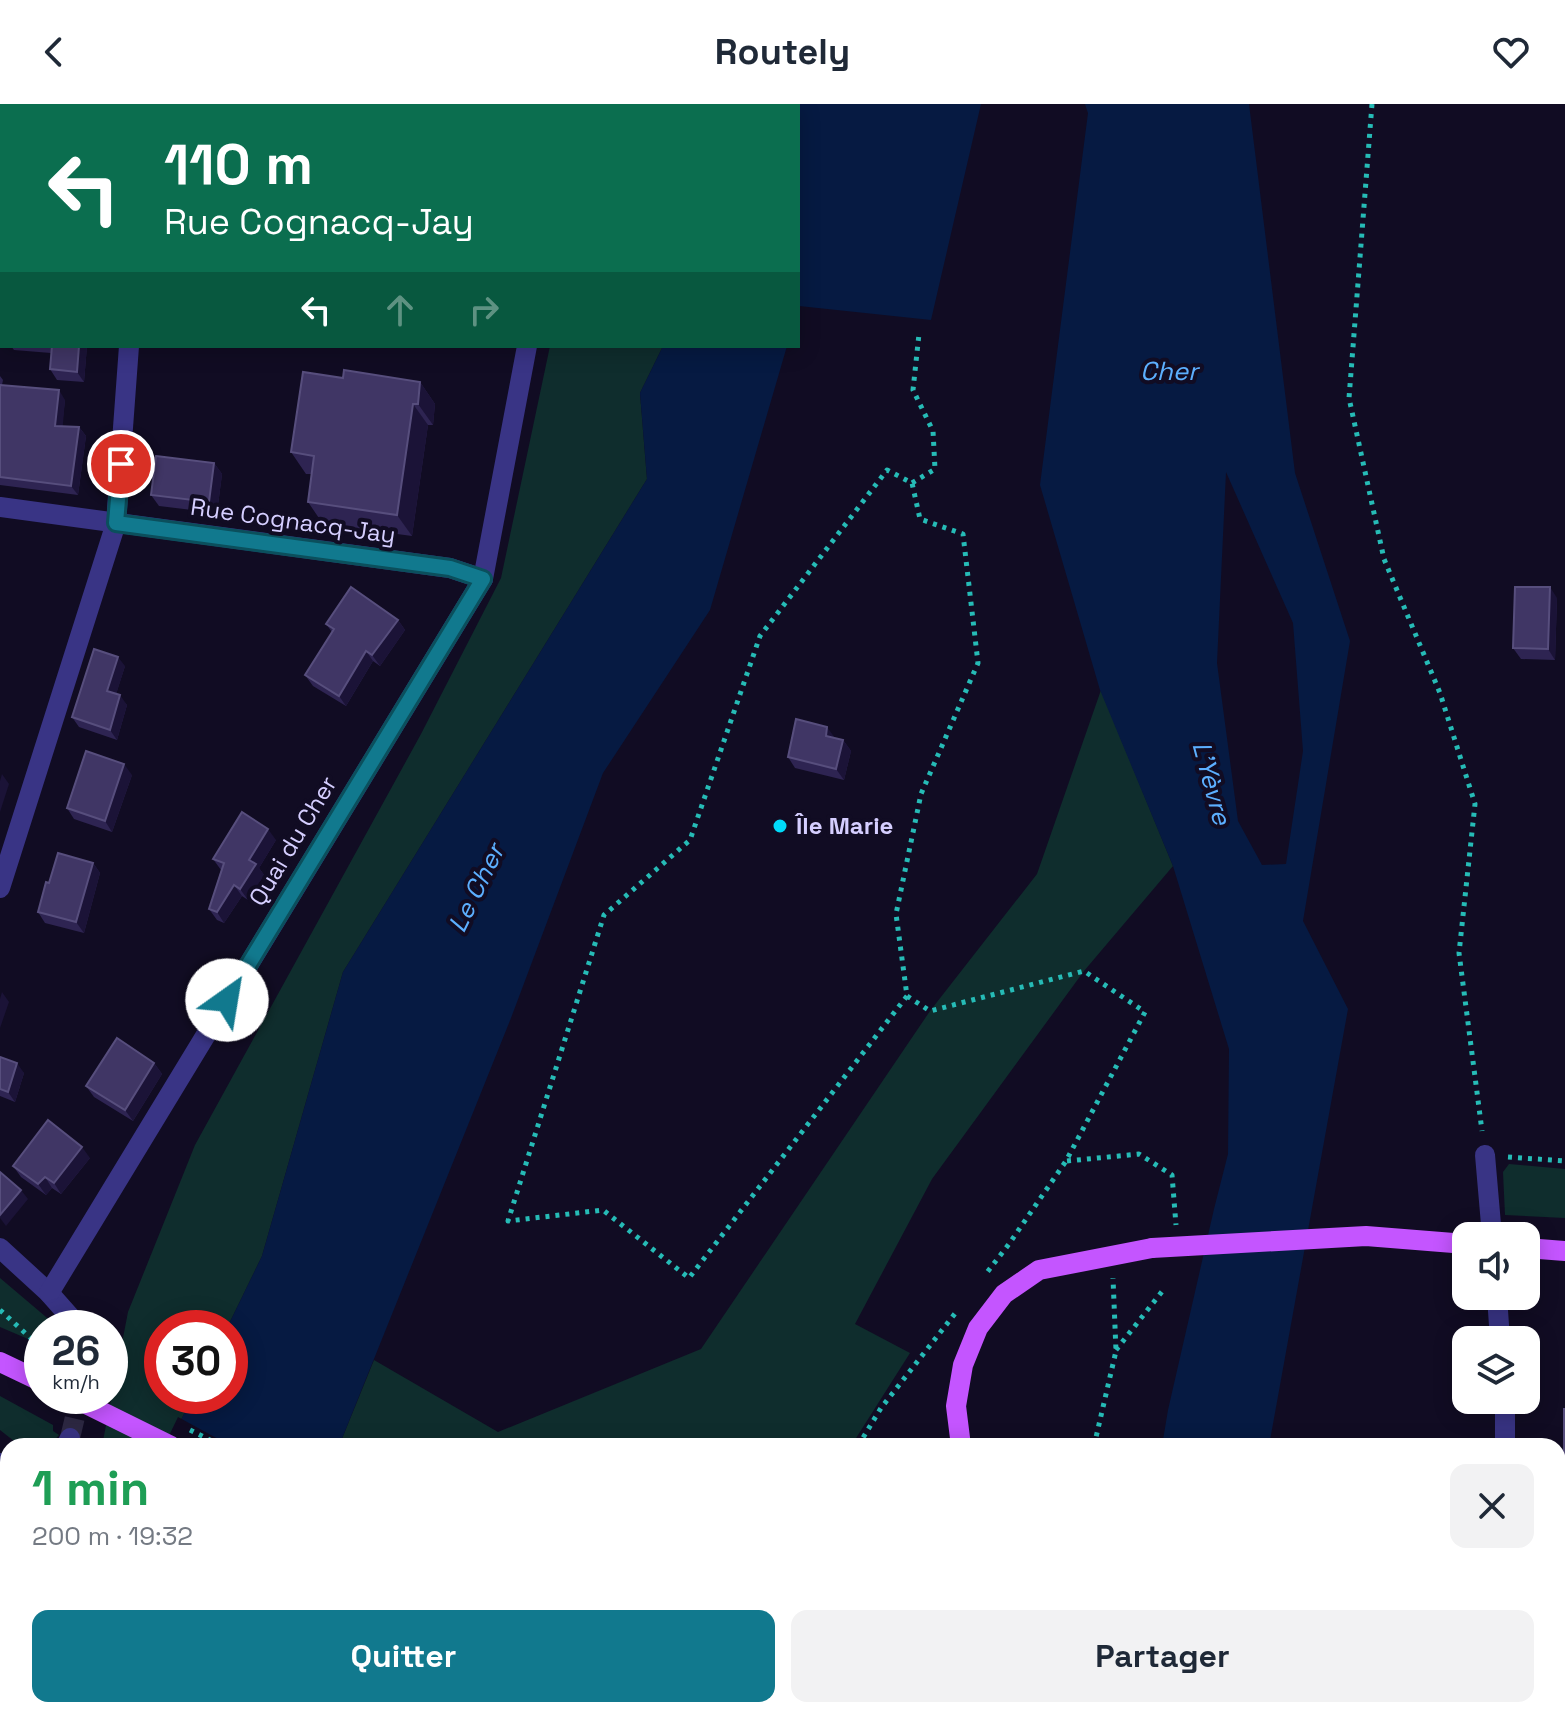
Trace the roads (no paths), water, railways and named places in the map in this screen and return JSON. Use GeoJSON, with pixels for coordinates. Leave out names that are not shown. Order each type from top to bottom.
{"type":"FeatureCollection","features":[{"type":"Feature","properties":{"kind":"main road"},"geometry":{"type":"LineString","coordinates":[[960,1438],[956,1406],[963,1365],[978,1328],[1004,1294],[1039,1270],[1152,1248],[1366,1236],[1452,1243]]}},
{"type":"Feature","properties":{"kind":"main road"},"geometry":{"type":"LineString","coordinates":[[1540,1249],[1565,1251]]}},
{"type":"Feature","properties":{"kind":"main road"},"geometry":{"type":"LineString","coordinates":[[0,1362],[24,1373]]}},
{"type":"Feature","properties":{"kind":"main road"},"geometry":{"type":"LineString","coordinates":[[108,1414],[155,1438]]}},
{"type":"Feature","properties":{"kind":"street"},"geometry":{"type":"LineString","coordinates":[[0,888],[116,523],[129,348]]}},
{"type":"Feature","properties":{"kind":"street","name":"Quai du Cher"},"geometry":{"type":"LineString","coordinates":[[49,1293],[483,579],[527,348]]}},
{"type":"Feature","properties":{"kind":"street","name":"Rue Cognacq-Jay"},"geometry":{"type":"LineString","coordinates":[[0,507],[450,568],[483,579]]}},
{"type":"Feature","properties":{"kind":"street"},"geometry":{"type":"LineString","coordinates":[[1485,1155],[1491,1222]]}},
{"type":"Feature","properties":{"kind":"street"},"geometry":{"type":"LineString","coordinates":[[0,1248],[64,1310]]}},
{"type":"Feature","properties":{"kind":"street"},"geometry":{"type":"LineString","coordinates":[[1505,1414],[1505,1438]]}},
{"type":"Feature","properties":{"kind":"water"},"geometry":{"type":"Polygon","coordinates":[[[800,104],[981,104],[931,320],[800,306],[800,104]]]}},
{"type":"Feature","properties":{"kind":"water","name":"Cher"},"geometry":{"type":"Polygon","coordinates":[[[1085,104],[1249,104],[1295,473],[1350,641],[1303,921],[1348,1009],[1270,1438],[1163,1438],[1228,1154],[1229,1049],[1173,866],[1100,690],[1040,485],[1088,113],[1085,104]],[[1226,472],[1217,663],[1238,821],[1262,865],[1286,864],[1303,751],[1293,623],[1226,472]]]}},
{"type":"Feature","properties":{"kind":"water","name":"Le Cher"},"geometry":{"type":"Polygon","coordinates":[[[662,348],[786,348],[710,610],[603,773],[511,1018],[342,1438],[172,1438],[184,1414],[248,1414],[248,1310],[236,1310],[262,1256],[343,972],[647,479],[640,393],[662,348]]]}},
{"type":"Feature","properties":{"kind":"tunnel"},"geometry":{"type":"LineString","coordinates":[[70,1438],[76,1414]]}},
{"type":"Feature","properties":{"kind":"place","name":"Île Marie"},"geometry":{"type":"Point","coordinates":[780,826]}},
{"type":"Feature","properties":{"kind":"water label","name":"L'Yèvre"},"geometry":{"type":"Point","coordinates":[1212,783]}}]}
